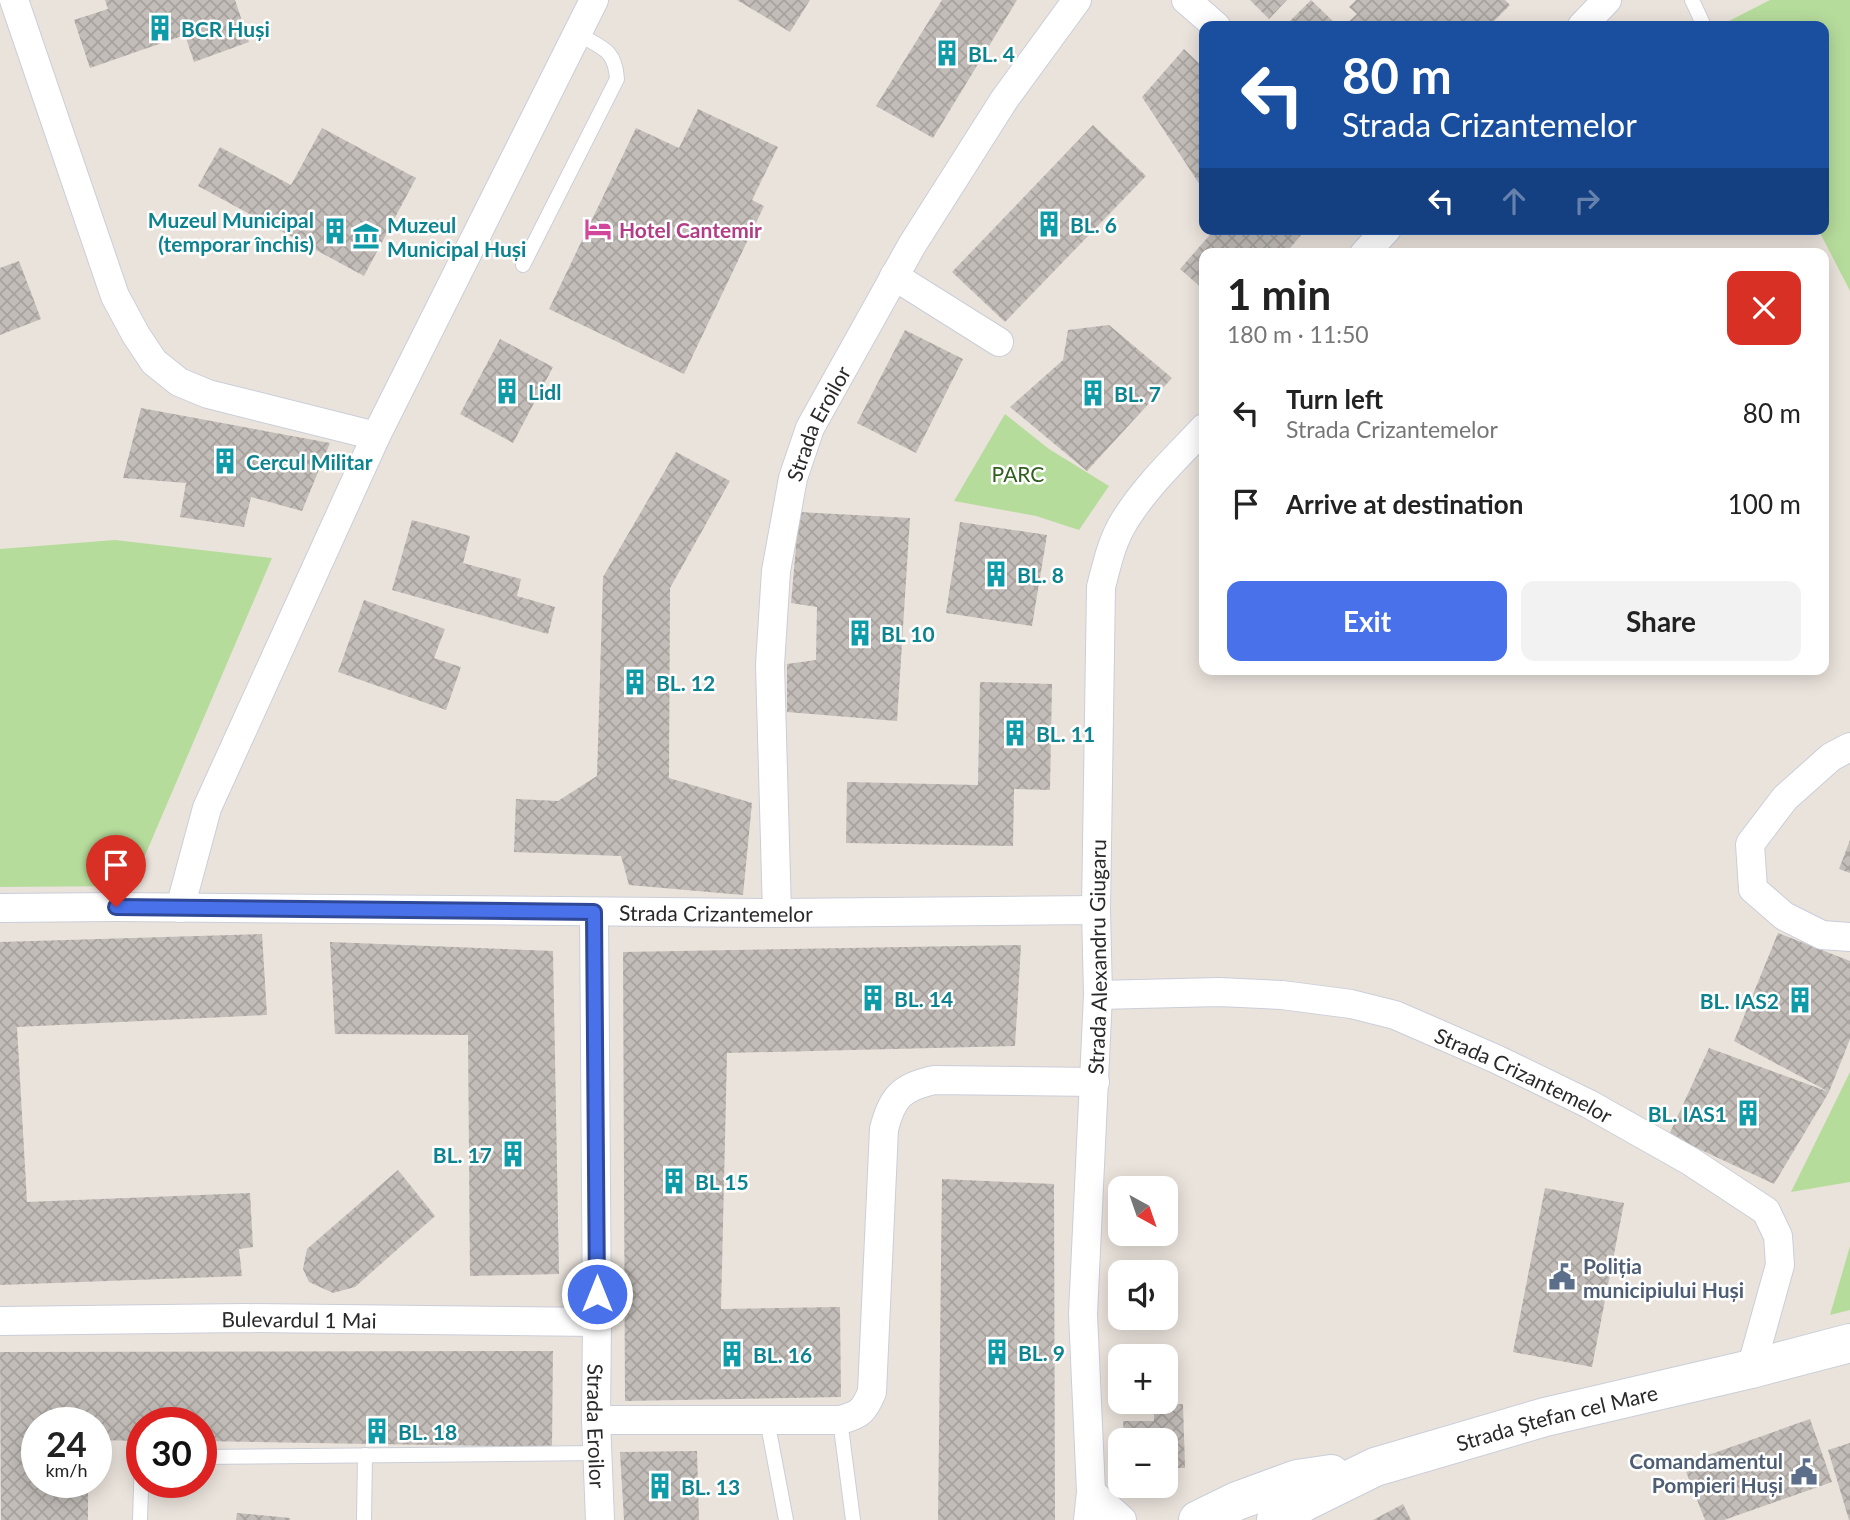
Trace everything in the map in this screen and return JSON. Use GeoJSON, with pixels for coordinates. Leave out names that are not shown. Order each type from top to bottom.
{"type":"FeatureCollection","features":[{"type":"Feature","properties":{"kind":"street"},"geometry":{"type":"LineString","coordinates":[[14,0],[115,296],[154,362],[178,382],[208,394],[376,436]]}},
{"type":"Feature","properties":{"kind":"street"},"geometry":{"type":"LineString","coordinates":[[180,908],[207,808],[376,436],[594,0]]}},
{"type":"Feature","properties":{"kind":"street","name":"Strada Eroilor"},"geometry":{"type":"LineString","coordinates":[[777,913],[770,665],[775,571],[793,478],[810,428],[912,245],[1004,100],[1077,0]]}},
{"type":"Feature","properties":{"kind":"street"},"geometry":{"type":"LineString","coordinates":[[1186,0],[1210,21]]}},
{"type":"Feature","properties":{"kind":"street"},"geometry":{"type":"LineString","coordinates":[[1587,21],[1607,0]]}},
{"type":"Feature","properties":{"kind":"street"},"geometry":{"type":"LineString","coordinates":[[1370,248],[1381,235]]}},
{"type":"Feature","properties":{"kind":"street"},"geometry":{"type":"LineString","coordinates":[[894,276],[999,342]]}},
{"type":"Feature","properties":{"kind":"street","name":"Strada Alexandru Giugaru"},"geometry":{"type":"LineString","coordinates":[[1088,1520],[1091,1492],[1083,1314],[1098,995],[1096,910],[1101,587],[1111,548],[1125,520],[1150,486],[1199,433]]}},
{"type":"Feature","properties":{"kind":"street"},"geometry":{"type":"LineString","coordinates":[[1850,747],[1831,757],[1785,798],[1750,844],[1753,889],[1784,916],[1822,935],[1850,937]]}},
{"type":"Feature","properties":{"kind":"street","name":"Strada Crizantemelor"},"geometry":{"type":"LineString","coordinates":[[0,908],[777,913],[1096,910]]}},
{"type":"Feature","properties":{"kind":"street","name":"Strada Eroilor"},"geometry":{"type":"LineString","coordinates":[[594,912],[596,1420],[600,1520]]}},
{"type":"Feature","properties":{"kind":"street","name":"Strada Crizantemelor"},"geometry":{"type":"LineString","coordinates":[[1098,995],[1219,992],[1282,995],[1351,1004],[1395,1015],[1496,1059],[1589,1104],[1679,1155],[1766,1211],[1777,1236],[1780,1265],[1751,1369]]}},
{"type":"Feature","properties":{"kind":"street"},"geometry":{"type":"LineString","coordinates":[[596,1420],[839,1420],[861,1412],[872,1392],[884,1129],[889,1109],[899,1095],[915,1084],[934,1080],[1095,1082]]}},
{"type":"Feature","properties":{"kind":"street","name":"Bulevardul 1 Mai"},"geometry":{"type":"LineString","coordinates":[[0,1321],[244,1318],[597,1322]]}},
{"type":"Feature","properties":{"kind":"street","name":"Strada Ștefan cel Mare"},"geometry":{"type":"LineString","coordinates":[[1276,1520],[1304,1502],[1375,1467],[1545,1417],[1850,1343]]}},
{"type":"Feature","properties":{"kind":"street"},"geometry":{"type":"LineString","coordinates":[[1198,1520],[1237,1501],[1297,1479],[1375,1467]]}},
{"type":"Feature","properties":{"kind":"street"},"geometry":{"type":"LineString","coordinates":[[1091,1492],[1122,1520]]}},
{"type":"Feature","properties":{"kind":"lane"},"geometry":{"type":"LineString","coordinates":[[1692,0],[1702,21]]}},
{"type":"Feature","properties":{"kind":"lane"},"geometry":{"type":"LineString","coordinates":[[523,265],[617,79],[616,64],[607,51],[578,34]]}},
{"type":"Feature","properties":{"kind":"lane"},"geometry":{"type":"LineString","coordinates":[[768,1420],[786,1520]]}},
{"type":"Feature","properties":{"kind":"lane"},"geometry":{"type":"LineString","coordinates":[[839,1420],[853,1520]]}},
{"type":"Feature","properties":{"kind":"lane"},"geometry":{"type":"LineString","coordinates":[[217,1457],[597,1453]]}},
{"type":"Feature","properties":{"kind":"lane"},"geometry":{"type":"LineString","coordinates":[[364,1520],[365,1455]]}},
{"type":"Feature","properties":{"kind":"lane"},"geometry":{"type":"LineString","coordinates":[[140,1520],[141,1498]]}},
{"type":"Feature","properties":{"kind":"green space"},"geometry":{"type":"Polygon","coordinates":[[[1770,0],[1850,0],[1850,291],[1821,235],[1829,235],[1829,21],[1729,21],[1770,0]]]}},
{"type":"Feature","properties":{"kind":"green space","name":"PARC"},"geometry":{"type":"Polygon","coordinates":[[[1005,414],[1049,449],[1109,486],[1079,530],[1036,516],[954,501],[1005,414]]]}},
{"type":"Feature","properties":{"kind":"green space"},"geometry":{"type":"Polygon","coordinates":[[[115,540],[272,558],[132,886],[0,887],[0,549],[115,540]]]}},
{"type":"Feature","properties":{"kind":"green space"},"geometry":{"type":"Polygon","coordinates":[[[1850,1072],[1850,1182],[1791,1192],[1850,1072]]]}},
{"type":"Feature","properties":{"kind":"green space"},"geometry":{"type":"Polygon","coordinates":[[[1850,1246],[1850,1310],[1830,1315],[1850,1246]]]}},
{"type":"Feature","properties":{"kind":"building","name":"BCR Huși"},"geometry":{"type":"Polygon","coordinates":[[[105,0],[235,0],[249,42],[194,62],[185,35],[90,68],[74,20],[108,9],[105,0]]]}},
{"type":"Feature","properties":{"kind":"building"},"geometry":{"type":"Polygon","coordinates":[[[737,0],[810,0],[790,32],[737,0]]]}},
{"type":"Feature","properties":{"kind":"building","name":"BL. 4"},"geometry":{"type":"Polygon","coordinates":[[[942,0],[1017,0],[933,138],[876,106],[942,0]]]}},
{"type":"Feature","properties":{"kind":"building"},"geometry":{"type":"Polygon","coordinates":[[[1250,0],[1287,0],[1269,19],[1250,0]]]}},
{"type":"Feature","properties":{"kind":"building"},"geometry":{"type":"Polygon","coordinates":[[[1311,0],[1333,21],[1290,21],[1311,0]]]}},
{"type":"Feature","properties":{"kind":"building"},"geometry":{"type":"Polygon","coordinates":[[[1356,0],[1505,0],[1510,5],[1494,21],[1349,21],[1357,14],[1349,7],[1356,0]]]}},
{"type":"Feature","properties":{"kind":"building"},"geometry":{"type":"Polygon","coordinates":[[[1184,49],[1199,63],[1199,183],[1142,97],[1184,49]]]}},
{"type":"Feature","properties":{"kind":"building","name":"Hotel Cantemir"},"geometry":{"type":"Polygon","coordinates":[[[698,109],[778,147],[752,200],[764,206],[684,374],[549,309],[636,128],[679,148],[698,109]]]}},
{"type":"Feature","properties":{"kind":"building","name":"BL. 6"},"geometry":{"type":"Polygon","coordinates":[[[1093,125],[1146,176],[1005,322],[952,272],[1093,125]]]}},
{"type":"Feature","properties":{"kind":"building","name":"Muzeul Municipal (temporar închis)"},"geometry":{"type":"Polygon","coordinates":[[[322,128],[416,178],[364,276],[198,186],[220,147],[291,185],[322,128]]]}},
{"type":"Feature","properties":{"kind":"building"},"geometry":{"type":"Polygon","coordinates":[[[1210,235],[1301,235],[1290,248],[1199,248],[1199,286],[1180,269],[1210,235]]]}},
{"type":"Feature","properties":{"kind":"building"},"geometry":{"type":"Polygon","coordinates":[[[19,261],[41,319],[0,335],[0,268],[19,261]]]}},
{"type":"Feature","properties":{"kind":"building","name":"BL. 7"},"geometry":{"type":"Polygon","coordinates":[[[1109,325],[1172,378],[1087,471],[1010,407],[1063,360],[1068,330],[1109,325]]]}},
{"type":"Feature","properties":{"kind":"building"},"geometry":{"type":"Polygon","coordinates":[[[905,330],[963,359],[916,453],[857,423],[905,330]]]}},
{"type":"Feature","properties":{"kind":"building","name":"Lidl"},"geometry":{"type":"Polygon","coordinates":[[[500,339],[553,367],[513,443],[460,414],[500,339]]]}},
{"type":"Feature","properties":{"kind":"building","name":"Cercul Militar"},"geometry":{"type":"Polygon","coordinates":[[[141,408],[330,443],[302,511],[251,497],[244,527],[180,517],[186,483],[123,478],[141,408]]]}},
{"type":"Feature","properties":{"kind":"building"},"geometry":{"type":"Polygon","coordinates":[[[676,452],[730,481],[670,588],[669,778],[752,803],[743,895],[629,885],[621,856],[514,852],[516,799],[558,801],[597,776],[603,577],[676,452]]]}},
{"type":"Feature","properties":{"kind":"building","name":"BL 10"},"geometry":{"type":"Polygon","coordinates":[[[799,512],[910,518],[897,721],[787,712],[787,664],[816,660],[817,607],[791,603],[799,512]]]}},
{"type":"Feature","properties":{"kind":"building"},"geometry":{"type":"Polygon","coordinates":[[[412,520],[470,536],[463,563],[521,579],[517,596],[555,607],[548,634],[392,590],[412,520]]]}},
{"type":"Feature","properties":{"kind":"building","name":"BL. 8"},"geometry":{"type":"Polygon","coordinates":[[[960,522],[1047,535],[1032,626],[946,613],[960,522]]]}},
{"type":"Feature","properties":{"kind":"building"},"geometry":{"type":"Polygon","coordinates":[[[364,600],[445,629],[434,658],[461,667],[446,710],[338,672],[364,600]]]}},
{"type":"Feature","properties":{"kind":"building","name":"BL. 11"},"geometry":{"type":"Polygon","coordinates":[[[980,682],[1052,684],[1050,790],[1014,789],[1013,846],[846,843],[847,782],[978,785],[980,682]]]}},
{"type":"Feature","properties":{"kind":"building"},"geometry":{"type":"Polygon","coordinates":[[[1850,840],[1850,873],[1839,869],[1850,840]]]}},
{"type":"Feature","properties":{"kind":"building","name":"BL. IAS2"},"geometry":{"type":"Polygon","coordinates":[[[1778,933],[1850,961],[1850,1039],[1829,1092],[1734,1041],[1778,933]]]}},
{"type":"Feature","properties":{"kind":"building"},"geometry":{"type":"Polygon","coordinates":[[[262,934],[267,1015],[17,1027],[27,1202],[250,1193],[253,1247],[239,1249],[242,1276],[0,1285],[0,942],[262,934]]]}},
{"type":"Feature","properties":{"kind":"building","name":"BL. 17"},"geometry":{"type":"Polygon","coordinates":[[[330,942],[553,951],[559,1274],[470,1276],[468,1035],[335,1034],[330,942]]]}},
{"type":"Feature","properties":{"kind":"building"},"geometry":{"type":"Polygon","coordinates":[[[1021,945],[1015,1046],[727,1053],[721,1309],[840,1307],[841,1397],[625,1401],[623,952],[1021,945]]]}},
{"type":"Feature","properties":{"kind":"building","name":"BL. IAS1"},"geometry":{"type":"Polygon","coordinates":[[[1709,1048],[1829,1092],[1774,1184],[1669,1135],[1709,1048]]]}},
{"type":"Feature","properties":{"kind":"building"},"geometry":{"type":"Polygon","coordinates":[[[398,1170],[435,1216],[355,1287],[333,1293],[309,1282],[303,1269],[307,1249],[398,1170]]]}},
{"type":"Feature","properties":{"kind":"building","name":"BL. 9"},"geometry":{"type":"Polygon","coordinates":[[[942,1179],[1054,1184],[1055,1520],[938,1520],[942,1179]]]}},
{"type":"Feature","properties":{"kind":"building","name":"Poliția municipiului Huși"},"geometry":{"type":"Polygon","coordinates":[[[1545,1188],[1624,1203],[1592,1367],[1513,1352],[1545,1188]]]}},
{"type":"Feature","properties":{"kind":"building","name":"BL. 18"},"geometry":{"type":"Polygon","coordinates":[[[553,1351],[552,1447],[217,1441],[217,1407],[126,1407],[126,1441],[112,1440],[112,1407],[21,1407],[21,1498],[88,1498],[88,1520],[1,1520],[0,1352],[553,1351]]]}},
{"type":"Feature","properties":{"kind":"building"},"geometry":{"type":"Polygon","coordinates":[[[1178,1404],[1183,1404],[1185,1468],[1178,1468],[1178,1428],[1123,1428],[1123,1421],[1154,1421],[1154,1414],[1178,1414],[1178,1404]]]}},
{"type":"Feature","properties":{"kind":"building"},"geometry":{"type":"Polygon","coordinates":[[[1810,1419],[1832,1482],[1724,1520],[1705,1520],[1683,1464],[1810,1419]]]}},
{"type":"Feature","properties":{"kind":"building","name":"Comandamentul Pompieri Huși"},"geometry":{"type":"Polygon","coordinates":[[[1850,1443],[1850,1520],[1849,1520],[1828,1450],[1850,1443]]]}},
{"type":"Feature","properties":{"kind":"building","name":"BL. 13"},"geometry":{"type":"Polygon","coordinates":[[[697,1451],[699,1520],[624,1520],[620,1452],[697,1451]]]}},
{"type":"Feature","properties":{"kind":"building"},"geometry":{"type":"Polygon","coordinates":[[[1403,1504],[1411,1520],[1373,1520],[1403,1504]]]}},
{"type":"Feature","properties":{"kind":"building"},"geometry":{"type":"Polygon","coordinates":[[[237,1513],[290,1518],[290,1520],[236,1520],[237,1513]]]}},
{"type":"Feature","properties":{"kind":"place","name":"BCR Huși"},"geometry":{"type":"Point","coordinates":[160,28]}},
{"type":"Feature","properties":{"kind":"place","name":"BL. 4"},"geometry":{"type":"Point","coordinates":[947,53]}},
{"type":"Feature","properties":{"kind":"place","name":"BL. 6"},"geometry":{"type":"Point","coordinates":[1049,224]}},
{"type":"Feature","properties":{"kind":"place","name":"Hotel Cantemir"},"geometry":{"type":"Point","coordinates":[598,229]}},
{"type":"Feature","properties":{"kind":"place","name":"Muzeul Municipal (temporar închis)"},"geometry":{"type":"Point","coordinates":[335,231]}},
{"type":"Feature","properties":{"kind":"place","name":"Muzeul Municipal Huși"},"geometry":{"type":"Point","coordinates":[366,236]}},
{"type":"Feature","properties":{"kind":"place","name":"Lidl"},"geometry":{"type":"Point","coordinates":[507,391]}},
{"type":"Feature","properties":{"kind":"place","name":"BL. 7"},"geometry":{"type":"Point","coordinates":[1093,393]}},
{"type":"Feature","properties":{"kind":"place","name":"Cercul Militar"},"geometry":{"type":"Point","coordinates":[225,461]}},
{"type":"Feature","properties":{"kind":"place","name":"BL. 8"},"geometry":{"type":"Point","coordinates":[996,574]}},
{"type":"Feature","properties":{"kind":"place","name":"BL 10"},"geometry":{"type":"Point","coordinates":[860,633]}},
{"type":"Feature","properties":{"kind":"place","name":"BL. 12"},"geometry":{"type":"Point","coordinates":[635,682]}},
{"type":"Feature","properties":{"kind":"place","name":"BL. 11"},"geometry":{"type":"Point","coordinates":[1015,733]}},
{"type":"Feature","properties":{"kind":"place","name":"BL. 14"},"geometry":{"type":"Point","coordinates":[873,998]}},
{"type":"Feature","properties":{"kind":"place","name":"BL. IAS2"},"geometry":{"type":"Point","coordinates":[1800,1000]}},
{"type":"Feature","properties":{"kind":"place","name":"BL. IAS1"},"geometry":{"type":"Point","coordinates":[1748,1113]}},
{"type":"Feature","properties":{"kind":"place","name":"BL. 17"},"geometry":{"type":"Point","coordinates":[513,1154]}},
{"type":"Feature","properties":{"kind":"place","name":"BL 15"},"geometry":{"type":"Point","coordinates":[674,1181]}},
{"type":"Feature","properties":{"kind":"place","name":"Poliția municipiului Huși"},"geometry":{"type":"Point","coordinates":[1562,1277]}},
{"type":"Feature","properties":{"kind":"place","name":"BL. 9"},"geometry":{"type":"Point","coordinates":[997,1352]}},
{"type":"Feature","properties":{"kind":"place","name":"BL. 16"},"geometry":{"type":"Point","coordinates":[732,1354]}},
{"type":"Feature","properties":{"kind":"place","name":"BL. 18"},"geometry":{"type":"Point","coordinates":[377,1431]}},
{"type":"Feature","properties":{"kind":"place","name":"Comandamentul Pompieri Huși"},"geometry":{"type":"Point","coordinates":[1804,1472]}},
{"type":"Feature","properties":{"kind":"place","name":"BL. 13"},"geometry":{"type":"Point","coordinates":[660,1486]}},
{"type":"Feature","properties":{"kind":"route"},"geometry":{"type":"LineString","coordinates":[[116,907],[594,912],[597,1294]]}}]}
